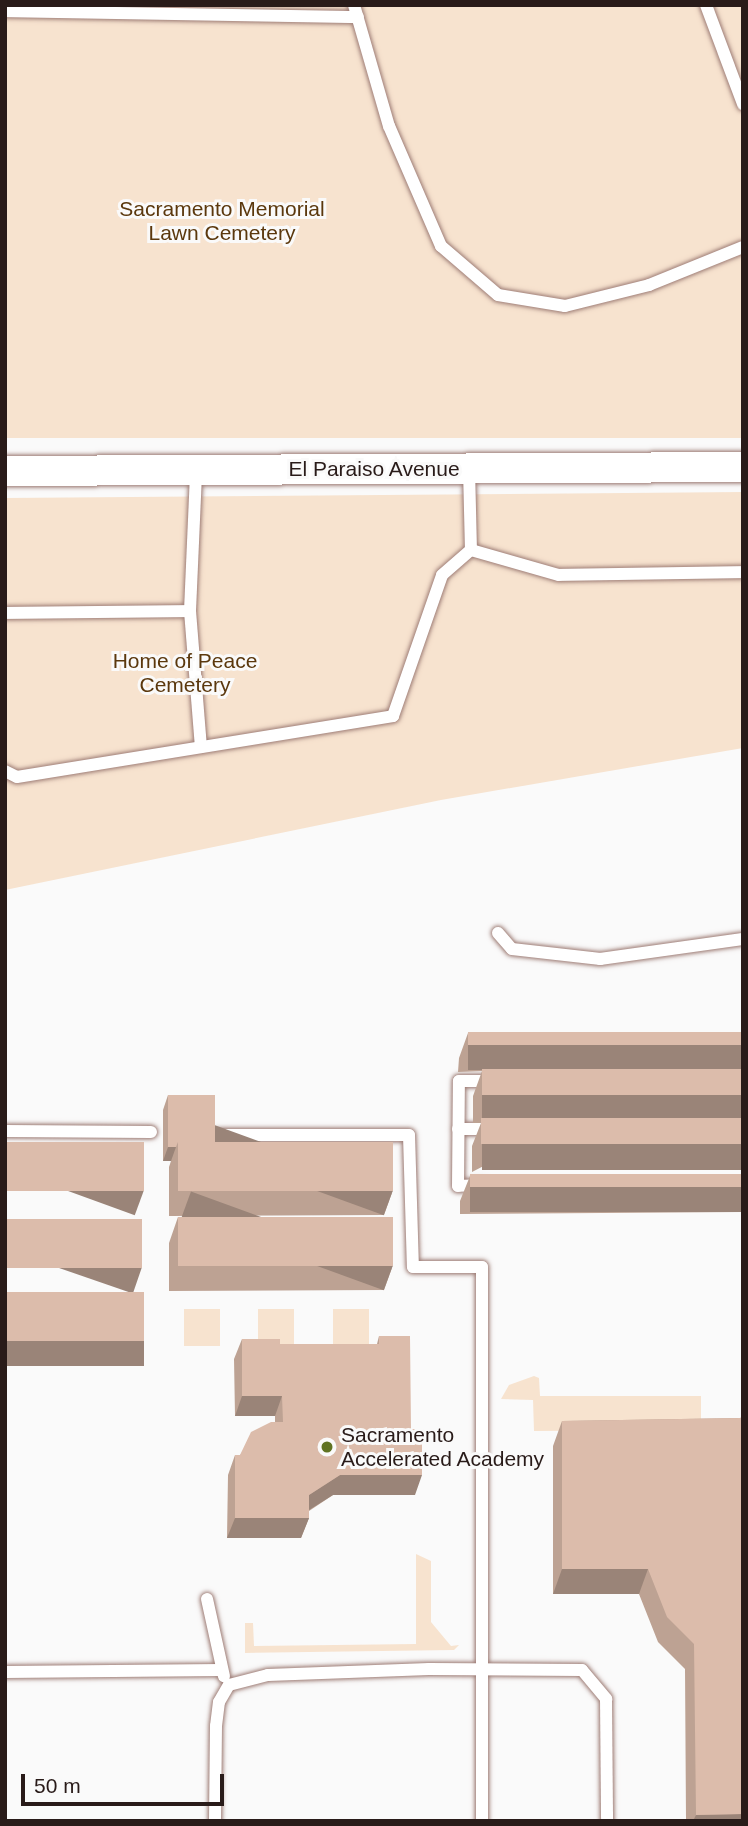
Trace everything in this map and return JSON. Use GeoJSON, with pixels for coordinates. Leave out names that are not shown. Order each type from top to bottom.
{"type":"FeatureCollection","features":[{"type":"Feature","properties":{"kind":"street","name":"El Paraiso Avenue"},"geometry":{"type":"LineString","coordinates":[[5,471],[743,467]]}},
{"type":"Feature","properties":{"kind":"lane"},"geometry":{"type":"LineString","coordinates":[[706,5],[743,104]]}},
{"type":"Feature","properties":{"kind":"lane"},"geometry":{"type":"LineString","coordinates":[[5,11],[356,11],[389,126],[441,246],[498,295],[565,306],[649,285],[743,247]]}},
{"type":"Feature","properties":{"kind":"lane"},"geometry":{"type":"LineString","coordinates":[[469,469],[471,550]]}},
{"type":"Feature","properties":{"kind":"lane"},"geometry":{"type":"LineString","coordinates":[[196,470],[190,611],[201,747]]}},
{"type":"Feature","properties":{"kind":"lane"},"geometry":{"type":"LineString","coordinates":[[471,550],[559,575],[743,572]]}},
{"type":"Feature","properties":{"kind":"lane"},"geometry":{"type":"LineString","coordinates":[[5,771],[17,777],[393,716],[442,575],[471,550]]}},
{"type":"Feature","properties":{"kind":"lane"},"geometry":{"type":"LineString","coordinates":[[5,613],[190,611]]}},
{"type":"Feature","properties":{"kind":"lane"},"geometry":{"type":"LineString","coordinates":[[498,933],[512,949],[600,958],[743,939]]}},
{"type":"Feature","properties":{"kind":"lane"},"geometry":{"type":"LineString","coordinates":[[499,1185],[458,1186],[459,1081],[513,1081]]}},
{"type":"Feature","properties":{"kind":"lane"},"geometry":{"type":"LineString","coordinates":[[458,1129],[512,1129]]}},
{"type":"Feature","properties":{"kind":"lane"},"geometry":{"type":"LineString","coordinates":[[5,1131],[151,1132]]}},
{"type":"Feature","properties":{"kind":"lane"},"geometry":{"type":"LineString","coordinates":[[217,1135],[408,1135],[413,1266],[482,1267],[482,1821]]}},
{"type":"Feature","properties":{"kind":"lane"},"geometry":{"type":"LineString","coordinates":[[207,1599],[220,1670],[229,1685]]}},
{"type":"Feature","properties":{"kind":"lane"},"geometry":{"type":"LineString","coordinates":[[5,1671],[220,1670]]}},
{"type":"Feature","properties":{"kind":"lane"},"geometry":{"type":"LineString","coordinates":[[215,1821],[216,1726],[219,1702],[229,1685],[268,1675],[582,1670],[606,1699],[607,1821]]}},
{"type":"Feature","properties":{"kind":"green space","name":"Sacramento Memorial Lawn Cemetery"},"geometry":{"type":"Polygon","coordinates":[[[5,5],[743,5],[743,438],[5,438],[5,5]]]}},
{"type":"Feature","properties":{"kind":"green space","name":"Home of Peace Cemetery"},"geometry":{"type":"Polygon","coordinates":[[[743,492],[743,748],[441,800],[5,890],[5,498],[743,492]]]}},
{"type":"Feature","properties":{"kind":"green space"},"geometry":{"type":"Polygon","coordinates":[[[184,1309],[220,1309],[220,1346],[184,1346],[184,1309]]]}},
{"type":"Feature","properties":{"kind":"green space"},"geometry":{"type":"Polygon","coordinates":[[[258,1309],[294,1309],[294,1346],[258,1346],[258,1309]]]}},
{"type":"Feature","properties":{"kind":"green space"},"geometry":{"type":"Polygon","coordinates":[[[333,1309],[369,1309],[369,1346],[333,1346],[333,1309]]]}},
{"type":"Feature","properties":{"kind":"green space"},"geometry":{"type":"Polygon","coordinates":[[[534,1376],[539,1378],[540,1396],[701,1396],[701,1430],[534,1431],[533,1400],[501,1399],[509,1385],[534,1376]]]}},
{"type":"Feature","properties":{"kind":"green space"},"geometry":{"type":"Polygon","coordinates":[[[416,1554],[431,1561],[431,1622],[451,1646],[459,1645],[454,1650],[245,1653],[245,1623],[253,1623],[254,1646],[416,1644],[416,1554]]]}},
{"type":"Feature","properties":{"kind":"building"},"geometry":{"type":"Polygon","coordinates":[[[468,1032],[743,1032],[743,1045],[468,1045],[468,1032]]]}},
{"type":"Feature","properties":{"kind":"building"},"geometry":{"type":"Polygon","coordinates":[[[482,1069],[743,1069],[743,1095],[482,1095],[482,1069]]]}},
{"type":"Feature","properties":{"kind":"building"},"geometry":{"type":"Polygon","coordinates":[[[168,1095],[215,1095],[215,1142],[178,1142],[176,1147],[168,1147],[168,1095]]]}},
{"type":"Feature","properties":{"kind":"building"},"geometry":{"type":"Polygon","coordinates":[[[481,1118],[743,1118],[743,1144],[481,1144],[481,1118]]]}},
{"type":"Feature","properties":{"kind":"building"},"geometry":{"type":"Polygon","coordinates":[[[5,1142],[144,1142],[144,1191],[5,1191],[5,1142]]]}},
{"type":"Feature","properties":{"kind":"building"},"geometry":{"type":"Polygon","coordinates":[[[178,1142],[393,1142],[393,1191],[178,1191],[178,1142]]]}},
{"type":"Feature","properties":{"kind":"building"},"geometry":{"type":"Polygon","coordinates":[[[470,1174],[743,1174],[743,1187],[470,1187],[470,1174]]]}},
{"type":"Feature","properties":{"kind":"building"},"geometry":{"type":"Polygon","coordinates":[[[178,1217],[393,1217],[393,1266],[178,1266],[178,1217]]]}},
{"type":"Feature","properties":{"kind":"building"},"geometry":{"type":"Polygon","coordinates":[[[5,1219],[142,1219],[142,1268],[5,1268],[5,1219]]]}},
{"type":"Feature","properties":{"kind":"building"},"geometry":{"type":"Polygon","coordinates":[[[5,1292],[144,1292],[144,1341],[5,1341],[5,1292]]]}},
{"type":"Feature","properties":{"kind":"building","name":"Sacramento Accelerated Academy"},"geometry":{"type":"Polygon","coordinates":[[[379,1336],[410,1336],[411,1429],[422,1429],[422,1475],[340,1475],[309,1495],[309,1518],[235,1518],[235,1455],[240,1455],[251,1432],[271,1422],[283,1422],[282,1396],[242,1396],[242,1339],[280,1339],[280,1344],[379,1344],[379,1336]]]}},
{"type":"Feature","properties":{"kind":"building"},"geometry":{"type":"Polygon","coordinates":[[[743,1416],[743,1814],[696,1815],[694,1644],[667,1617],[648,1569],[562,1569],[562,1421],[743,1416]]]}},
{"type":"Feature","properties":{"kind":"place","name":"Sacramento Accelerated Academy"},"geometry":{"type":"Point","coordinates":[327,1447]}}]}
